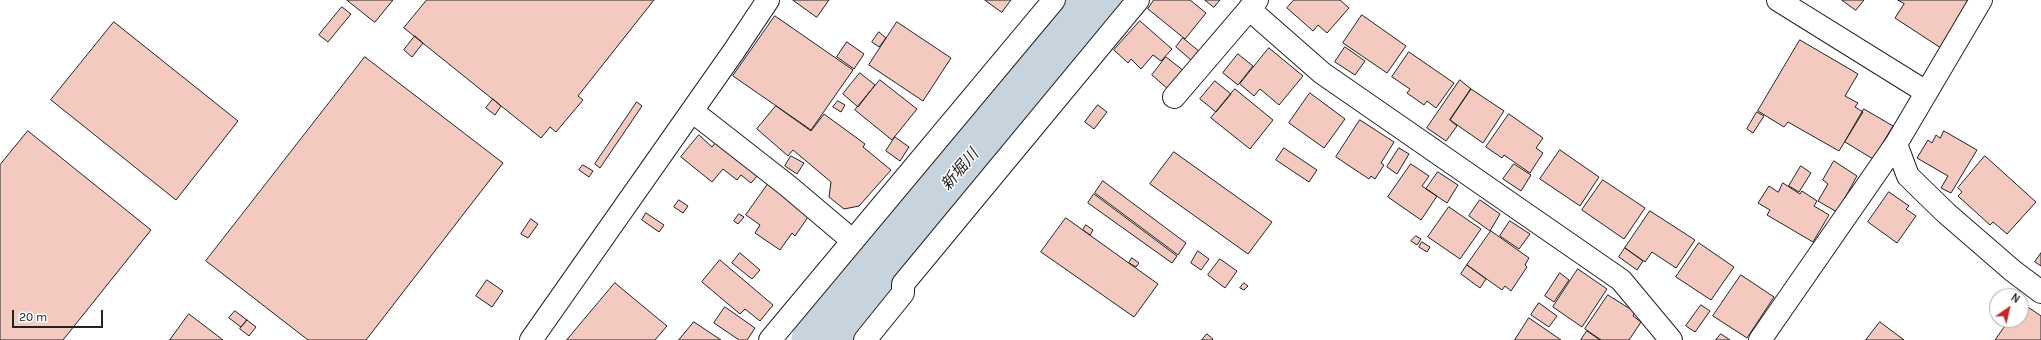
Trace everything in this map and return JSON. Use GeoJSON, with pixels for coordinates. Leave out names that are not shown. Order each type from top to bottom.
{"type":"FeatureCollection","features":[{"type":"Feature","properties":{"kind":"street"},"geometry":{"type":"LineString","coordinates":[[531,340],[768,0]]}},
{"type":"Feature","properties":{"kind":"street"},"geometry":{"type":"LineString","coordinates":[[770,340],[1054,0]]}},
{"type":"Feature","properties":{"kind":"street"},"geometry":{"type":"LineString","coordinates":[[865,340],[903,294],[903,284],[1138,0]]}},
{"type":"Feature","properties":{"kind":"street"},"geometry":{"type":"LineString","coordinates":[[1778,0],[1926,92]]}},
{"type":"Feature","properties":{"kind":"street"},"geometry":{"type":"LineString","coordinates":[[1760,340],[1896,144],[1981,0]]}},
{"type":"Feature","properties":{"kind":"street"},"geometry":{"type":"LineString","coordinates":[[1174,97],[1253,5],[1322,72],[1621,280],[1671,340]]}},
{"type":"Feature","properties":{"kind":"street"},"geometry":{"type":"LineString","coordinates":[[692,111],[788,186],[853,241]]}},
{"type":"Feature","properties":{"kind":"street"},"geometry":{"type":"LineString","coordinates":[[1896,144],[1908,176],[1952,218],[2013,271],[2041,292]]}},
{"type":"Feature","properties":{"kind":"building"},"geometry":{"type":"Polygon","coordinates":[[[347,0],[393,0],[375,22],[347,0]]]}},
{"type":"Feature","properties":{"kind":"building"},"geometry":{"type":"Polygon","coordinates":[[[427,0],[654,0],[578,96],[583,100],[556,132],[550,127],[541,138],[404,28],[427,0]]]}},
{"type":"Feature","properties":{"kind":"building"},"geometry":{"type":"Polygon","coordinates":[[[793,0],[829,0],[817,17],[793,0]]]}},
{"type":"Feature","properties":{"kind":"building"},"geometry":{"type":"Polygon","coordinates":[[[985,0],[1011,0],[1002,12],[985,0]]]}},
{"type":"Feature","properties":{"kind":"building"},"geometry":{"type":"Polygon","coordinates":[[[1154,0],[1190,0],[1206,13],[1185,39],[1148,9],[1154,0]]]}},
{"type":"Feature","properties":{"kind":"building"},"geometry":{"type":"Polygon","coordinates":[[[1205,0],[1220,0],[1214,7],[1205,0]]]}},
{"type":"Feature","properties":{"kind":"building"},"geometry":{"type":"Polygon","coordinates":[[[1294,0],[1340,0],[1349,8],[1327,33],[1318,25],[1313,31],[1287,8],[1294,0]]]}},
{"type":"Feature","properties":{"kind":"building"},"geometry":{"type":"Polygon","coordinates":[[[1842,0],[1864,0],[1856,10],[1842,0]]]}},
{"type":"Feature","properties":{"kind":"building"},"geometry":{"type":"Polygon","coordinates":[[[1898,0],[1968,0],[1966,3],[1975,9],[1947,52],[1895,18],[1904,4],[1898,0]]]}},
{"type":"Feature","properties":{"kind":"building"},"geometry":{"type":"Polygon","coordinates":[[[342,7],[351,14],[328,42],[319,35],[342,7]]]}},
{"type":"Feature","properties":{"kind":"building"},"geometry":{"type":"Polygon","coordinates":[[[1362,15],[1406,46],[1387,73],[1343,43],[1362,15]]]}},
{"type":"Feature","properties":{"kind":"building"},"geometry":{"type":"Polygon","coordinates":[[[775,16],[853,70],[811,130],[733,76],[775,16]]]}},
{"type":"Feature","properties":{"kind":"building"},"geometry":{"type":"Polygon","coordinates":[[[1140,21],[1172,49],[1161,61],[1153,55],[1141,69],[1131,59],[1128,63],[1114,50],[1140,21]]]}},
{"type":"Feature","properties":{"kind":"building"},"geometry":{"type":"Polygon","coordinates":[[[114,22],[238,121],[176,200],[51,100],[114,22]]]}},
{"type":"Feature","properties":{"kind":"building"},"geometry":{"type":"Polygon","coordinates":[[[897,22],[951,58],[923,101],[869,65],[897,22]]]}},
{"type":"Feature","properties":{"kind":"building"},"geometry":{"type":"Polygon","coordinates":[[[879,32],[886,38],[879,47],[872,42],[879,32]]]}},
{"type":"Feature","properties":{"kind":"building"},"geometry":{"type":"Polygon","coordinates":[[[415,36],[423,43],[412,57],[404,50],[415,36]]]}},
{"type":"Feature","properties":{"kind":"building"},"geometry":{"type":"Polygon","coordinates":[[[1183,38],[1200,52],[1192,61],[1176,47],[1183,38]]]}},
{"type":"Feature","properties":{"kind":"building"},"geometry":{"type":"Polygon","coordinates":[[[1800,40],[1858,74],[1845,96],[1858,103],[1855,107],[1863,112],[1839,151],[1788,122],[1784,127],[1758,111],[1800,40]]]}},
{"type":"Feature","properties":{"kind":"building"},"geometry":{"type":"Polygon","coordinates":[[[847,42],[864,54],[854,69],[837,57],[847,42]]]}},
{"type":"Feature","properties":{"kind":"building"},"geometry":{"type":"Polygon","coordinates":[[[1345,47],[1365,61],[1355,75],[1335,62],[1345,47]]]}},
{"type":"Feature","properties":{"kind":"building"},"geometry":{"type":"Polygon","coordinates":[[[1269,48],[1303,76],[1279,105],[1260,89],[1254,96],[1240,84],[1269,48]]]}},
{"type":"Feature","properties":{"kind":"building"},"geometry":{"type":"Polygon","coordinates":[[[1409,52],[1454,83],[1436,108],[1427,101],[1424,105],[1407,93],[1410,89],[1392,77],[1409,52]]]}},
{"type":"Feature","properties":{"kind":"building"},"geometry":{"type":"Polygon","coordinates":[[[1238,54],[1253,66],[1238,85],[1223,73],[1238,54]]]}},
{"type":"Feature","properties":{"kind":"building"},"geometry":{"type":"Polygon","coordinates":[[[365,57],[503,163],[366,340],[308,340],[206,261],[365,57]]]}},
{"type":"Feature","properties":{"kind":"building"},"geometry":{"type":"Polygon","coordinates":[[[1166,57],[1184,71],[1169,90],[1152,75],[1166,57]]]}},
{"type":"Feature","properties":{"kind":"building"},"geometry":{"type":"Polygon","coordinates":[[[860,73],[875,85],[858,107],[843,94],[860,73]]]}},
{"type":"Feature","properties":{"kind":"building"},"geometry":{"type":"Polygon","coordinates":[[[880,80],[917,109],[892,140],[855,110],[880,80]]]}},
{"type":"Feature","properties":{"kind":"building"},"geometry":{"type":"Polygon","coordinates":[[[1460,80],[1471,89],[1450,120],[1457,126],[1446,141],[1427,128],[1460,80]]]}},
{"type":"Feature","properties":{"kind":"building"},"geometry":{"type":"Polygon","coordinates":[[[1215,81],[1231,94],[1216,112],[1200,99],[1215,81]]]}},
{"type":"Feature","properties":{"kind":"building"},"geometry":{"type":"Polygon","coordinates":[[[1235,89],[1273,120],[1250,149],[1211,118],[1235,89]]]}},
{"type":"Feature","properties":{"kind":"building"},"geometry":{"type":"Polygon","coordinates":[[[1471,89],[1504,111],[1483,143],[1450,120],[1471,89]]]}},
{"type":"Feature","properties":{"kind":"building"},"geometry":{"type":"Polygon","coordinates":[[[1310,93],[1345,119],[1324,148],[1289,123],[1310,93]]]}},
{"type":"Feature","properties":{"kind":"building"},"geometry":{"type":"Polygon","coordinates":[[[493,99],[501,106],[495,115],[486,108],[493,99]]]}},
{"type":"Feature","properties":{"kind":"building"},"geometry":{"type":"Polygon","coordinates":[[[838,101],[845,105],[841,112],[833,107],[838,101]]]}},
{"type":"Feature","properties":{"kind":"building"},"geometry":{"type":"Polygon","coordinates":[[[637,102],[642,106],[600,168],[595,164],[637,102]]]}},
{"type":"Feature","properties":{"kind":"building"},"geometry":{"type":"Polygon","coordinates":[[[1098,105],[1107,112],[1094,129],[1085,122],[1098,105]]]}},
{"type":"Feature","properties":{"kind":"building"},"geometry":{"type":"Polygon","coordinates":[[[776,106],[811,131],[824,114],[865,144],[863,147],[891,170],[859,206],[844,209],[829,197],[831,182],[793,150],[788,156],[757,129],[776,106]]]}},
{"type":"Feature","properties":{"kind":"building"},"geometry":{"type":"Polygon","coordinates":[[[1864,109],[1893,126],[1873,159],[1845,142],[1864,109]]]}},
{"type":"Feature","properties":{"kind":"building"},"geometry":{"type":"Polygon","coordinates":[[[1757,112],[1764,116],[1753,133],[1747,129],[1757,112]]]}},
{"type":"Feature","properties":{"kind":"building"},"geometry":{"type":"Polygon","coordinates":[[[1509,114],[1543,138],[1536,148],[1543,153],[1530,173],[1504,155],[1502,158],[1486,147],[1509,114]]]}},
{"type":"Feature","properties":{"kind":"building"},"geometry":{"type":"Polygon","coordinates":[[[1360,120],[1394,142],[1381,163],[1384,165],[1375,179],[1371,176],[1369,179],[1336,157],[1360,120]]]}},
{"type":"Feature","properties":{"kind":"building"},"geometry":{"type":"Polygon","coordinates":[[[28,131],[151,230],[63,340],[0,340],[0,165],[28,131]]]}},
{"type":"Feature","properties":{"kind":"building"},"geometry":{"type":"Polygon","coordinates":[[[1944,131],[1977,150],[1951,193],[1941,188],[1948,176],[1917,158],[1928,140],[1932,143],[1936,135],[1940,138],[1944,131]]]}},
{"type":"Feature","properties":{"kind":"building"},"geometry":{"type":"Polygon","coordinates":[[[699,135],[712,147],[717,141],[758,175],[751,183],[741,175],[737,180],[723,169],[712,182],[681,157],[699,135]]]}},
{"type":"Feature","properties":{"kind":"building"},"geometry":{"type":"Polygon","coordinates":[[[895,137],[909,147],[900,161],[886,151],[895,137]]]}},
{"type":"Feature","properties":{"kind":"building"},"geometry":{"type":"Polygon","coordinates":[[[1284,148],[1317,170],[1309,182],[1276,160],[1284,148]]]}},
{"type":"Feature","properties":{"kind":"building"},"geometry":{"type":"Polygon","coordinates":[[[1399,148],[1409,154],[1397,174],[1387,167],[1399,148]]]}},
{"type":"Feature","properties":{"kind":"building"},"geometry":{"type":"Polygon","coordinates":[[[1560,150],[1599,177],[1580,206],[1540,179],[1560,150]]]}},
{"type":"Feature","properties":{"kind":"building"},"geometry":{"type":"Polygon","coordinates":[[[1174,152],[1272,222],[1248,254],[1150,184],[1174,152]]]}},
{"type":"Feature","properties":{"kind":"building"},"geometry":{"type":"Polygon","coordinates":[[[791,156],[804,163],[797,174],[785,166],[791,156]]]}},
{"type":"Feature","properties":{"kind":"building"},"geometry":{"type":"Polygon","coordinates":[[[1985,156],[2036,202],[2007,234],[1993,222],[1990,225],[1958,196],[1962,192],[1958,188],[1985,156]]]}},
{"type":"Feature","properties":{"kind":"building"},"geometry":{"type":"Polygon","coordinates":[[[1834,161],[1857,176],[1837,212],[1818,201],[1828,184],[1823,180],[1834,161]]]}},
{"type":"Feature","properties":{"kind":"building"},"geometry":{"type":"Polygon","coordinates":[[[1411,164],[1429,176],[1422,186],[1437,196],[1421,220],[1388,197],[1411,164]]]}},
{"type":"Feature","properties":{"kind":"building"},"geometry":{"type":"Polygon","coordinates":[[[1514,164],[1531,175],[1521,191],[1503,179],[1514,164]]]}},
{"type":"Feature","properties":{"kind":"building"},"geometry":{"type":"Polygon","coordinates":[[[583,165],[593,171],[589,177],[579,170],[583,165]]]}},
{"type":"Feature","properties":{"kind":"building"},"geometry":{"type":"Polygon","coordinates":[[[1801,166],[1811,173],[1799,192],[1789,186],[1801,166]]]}},
{"type":"Feature","properties":{"kind":"building"},"geometry":{"type":"Polygon","coordinates":[[[1438,172],[1458,185],[1447,203],[1426,189],[1438,172]]]}},
{"type":"Feature","properties":{"kind":"building"},"geometry":{"type":"Polygon","coordinates":[[[1603,180],[1645,208],[1624,239],[1582,210],[1603,180]]]}},
{"type":"Feature","properties":{"kind":"building"},"geometry":{"type":"Polygon","coordinates":[[[1103,181],[1186,243],[1178,255],[1095,193],[1103,181]]]}},
{"type":"Feature","properties":{"kind":"building"},"geometry":{"type":"Polygon","coordinates":[[[1783,183],[1800,194],[1802,191],[1817,201],[1814,206],[1829,215],[1813,242],[1767,215],[1770,210],[1758,203],[1769,186],[1778,192],[1783,183]]]}},
{"type":"Feature","properties":{"kind":"building"},"geometry":{"type":"Polygon","coordinates":[[[768,184],[810,214],[795,236],[792,233],[780,250],[755,233],[760,225],[746,215],[768,184]]]}},
{"type":"Feature","properties":{"kind":"building"},"geometry":{"type":"Polygon","coordinates":[[[1889,192],[1909,206],[1906,209],[1916,216],[1897,243],[1868,222],[1889,192]]]}},
{"type":"Feature","properties":{"kind":"building"},"geometry":{"type":"Polygon","coordinates":[[[1094,194],[1177,256],[1172,263],[1088,203],[1094,194]]]}},
{"type":"Feature","properties":{"kind":"building"},"geometry":{"type":"Polygon","coordinates":[[[679,200],[688,206],[683,213],[674,207],[679,200]]]}},
{"type":"Feature","properties":{"kind":"building"},"geometry":{"type":"Polygon","coordinates":[[[1480,200],[1500,214],[1490,231],[1469,216],[1480,200]]]}},
{"type":"Feature","properties":{"kind":"building"},"geometry":{"type":"Polygon","coordinates":[[[1449,207],[1481,229],[1460,259],[1428,237],[1449,207]]]}},
{"type":"Feature","properties":{"kind":"building"},"geometry":{"type":"Polygon","coordinates":[[[1650,211],[1695,240],[1676,268],[1652,252],[1645,262],[1625,248],[1650,211]]]}},
{"type":"Feature","properties":{"kind":"building"},"geometry":{"type":"Polygon","coordinates":[[[646,213],[664,225],[659,232],[642,220],[646,213]]]}},
{"type":"Feature","properties":{"kind":"building"},"geometry":{"type":"Polygon","coordinates":[[[739,214],[744,217],[738,224],[734,221],[739,214]]]}},
{"type":"Feature","properties":{"kind":"building"},"geometry":{"type":"Polygon","coordinates":[[[1066,218],[1158,284],[1134,317],[1041,252],[1066,218]]]}},
{"type":"Feature","properties":{"kind":"building"},"geometry":{"type":"Polygon","coordinates":[[[531,219],[538,224],[528,238],[521,234],[531,219]]]}},
{"type":"Feature","properties":{"kind":"building"},"geometry":{"type":"Polygon","coordinates":[[[1510,221],[1530,234],[1519,249],[1500,236],[1510,221]]]}},
{"type":"Feature","properties":{"kind":"building"},"geometry":{"type":"Polygon","coordinates":[[[1086,225],[1093,230],[1090,235],[1083,230],[1086,225]]]}},
{"type":"Feature","properties":{"kind":"building"},"geometry":{"type":"Polygon","coordinates":[[[1491,231],[1529,258],[1525,265],[1527,267],[1511,291],[1505,286],[1502,290],[1467,265],[1491,231]]]}},
{"type":"Feature","properties":{"kind":"building"},"geometry":{"type":"Polygon","coordinates":[[[1416,236],[1421,239],[1417,245],[1411,241],[1416,236]]]}},
{"type":"Feature","properties":{"kind":"building"},"geometry":{"type":"Polygon","coordinates":[[[1422,242],[1430,247],[1427,252],[1419,247],[1422,242]]]}},
{"type":"Feature","properties":{"kind":"building"},"geometry":{"type":"Polygon","coordinates":[[[1699,243],[1734,267],[1711,300],[1676,277],[1699,243]]]}},
{"type":"Feature","properties":{"kind":"building"},"geometry":{"type":"Polygon","coordinates":[[[1625,248],[1643,261],[1637,270],[1619,257],[1625,248]]]}},
{"type":"Feature","properties":{"kind":"building"},"geometry":{"type":"Polygon","coordinates":[[[1198,251],[1209,259],[1201,270],[1191,263],[1198,251]]]}},
{"type":"Feature","properties":{"kind":"building"},"geometry":{"type":"Polygon","coordinates":[[[740,253],[760,270],[752,279],[732,263],[740,253]]]}},
{"type":"Feature","properties":{"kind":"building"},"geometry":{"type":"Polygon","coordinates":[[[2041,253],[2041,266],[2035,262],[2041,253]]]}},
{"type":"Feature","properties":{"kind":"building"},"geometry":{"type":"Polygon","coordinates":[[[1132,258],[1139,263],[1136,267],[1129,263],[1132,258]]]}},
{"type":"Feature","properties":{"kind":"building"},"geometry":{"type":"Polygon","coordinates":[[[1220,259],[1237,271],[1225,288],[1208,275],[1220,259]]]}},
{"type":"Feature","properties":{"kind":"building"},"geometry":{"type":"Polygon","coordinates":[[[720,260],[773,305],[760,321],[745,309],[740,314],[702,282],[720,260]]]}},
{"type":"Feature","properties":{"kind":"building"},"geometry":{"type":"Polygon","coordinates":[[[1467,265],[1486,279],[1480,288],[1461,274],[1467,265]]]}},
{"type":"Feature","properties":{"kind":"building"},"geometry":{"type":"Polygon","coordinates":[[[1578,269],[1607,289],[1582,327],[1553,307],[1578,269]]]}},
{"type":"Feature","properties":{"kind":"building"},"geometry":{"type":"Polygon","coordinates":[[[1560,273],[1569,280],[1554,302],[1545,296],[1560,273]]]}},
{"type":"Feature","properties":{"kind":"building"},"geometry":{"type":"Polygon","coordinates":[[[1741,275],[1774,297],[1747,338],[1713,316],[1741,275]]]}},
{"type":"Feature","properties":{"kind":"building"},"geometry":{"type":"Polygon","coordinates":[[[487,280],[503,291],[492,307],[476,296],[487,280]]]}},
{"type":"Feature","properties":{"kind":"building"},"geometry":{"type":"Polygon","coordinates":[[[615,283],[667,326],[655,340],[567,340],[615,283]]]}},
{"type":"Feature","properties":{"kind":"building"},"geometry":{"type":"Polygon","coordinates":[[[1244,283],[1248,286],[1244,290],[1240,288],[1244,283]]]}},
{"type":"Feature","properties":{"kind":"building"},"geometry":{"type":"Polygon","coordinates":[[[1608,295],[1635,312],[1633,316],[1641,322],[1629,340],[1601,340],[1585,329],[1608,295]]]}},
{"type":"Feature","properties":{"kind":"building"},"geometry":{"type":"Polygon","coordinates":[[[1539,303],[1557,316],[1549,327],[1531,315],[1539,303]]]}},
{"type":"Feature","properties":{"kind":"building"},"geometry":{"type":"Polygon","coordinates":[[[1701,305],[1710,311],[1695,332],[1686,326],[1701,305]]]}},
{"type":"Feature","properties":{"kind":"building"},"geometry":{"type":"Polygon","coordinates":[[[725,307],[755,328],[747,340],[739,340],[714,323],[725,307]]]}},
{"type":"Feature","properties":{"kind":"building"},"geometry":{"type":"Polygon","coordinates":[[[2029,308],[2041,316],[2041,340],[1995,340],[2003,328],[2029,328],[2029,308]]]}},
{"type":"Feature","properties":{"kind":"building"},"geometry":{"type":"Polygon","coordinates":[[[235,311],[247,320],[241,327],[229,318],[235,311]]]}},
{"type":"Feature","properties":{"kind":"building"},"geometry":{"type":"Polygon","coordinates":[[[189,314],[223,340],[170,340],[189,314]]]}},
{"type":"Feature","properties":{"kind":"building"},"geometry":{"type":"Polygon","coordinates":[[[1529,318],[1561,340],[1515,340],[1529,318]]]}},
{"type":"Feature","properties":{"kind":"building"},"geometry":{"type":"Polygon","coordinates":[[[247,320],[256,327],[249,336],[240,329],[247,320]]]}},
{"type":"Feature","properties":{"kind":"building"},"geometry":{"type":"Polygon","coordinates":[[[694,322],[721,340],[679,340],[694,322]]]}},
{"type":"Feature","properties":{"kind":"building"},"geometry":{"type":"Polygon","coordinates":[[[1880,322],[1904,340],[1866,340],[1880,322]]]}},
{"type":"Feature","properties":{"kind":"building"},"geometry":{"type":"Polygon","coordinates":[[[1587,331],[1600,340],[1581,340],[1587,331]]]}},
{"type":"Feature","properties":{"kind":"building"},"geometry":{"type":"Polygon","coordinates":[[[1207,334],[1213,339],[1202,340],[1207,334]]]}},
{"type":"Feature","properties":{"kind":"building"},"geometry":{"type":"Polygon","coordinates":[[[1721,334],[1730,340],[1716,340],[1721,334]]]}},
{"type":"Feature","properties":{"kind":"waterway","name":"新堀川"},"geometry":{"type":"LineString","coordinates":[[819,340],[1101,0]]}}]}
